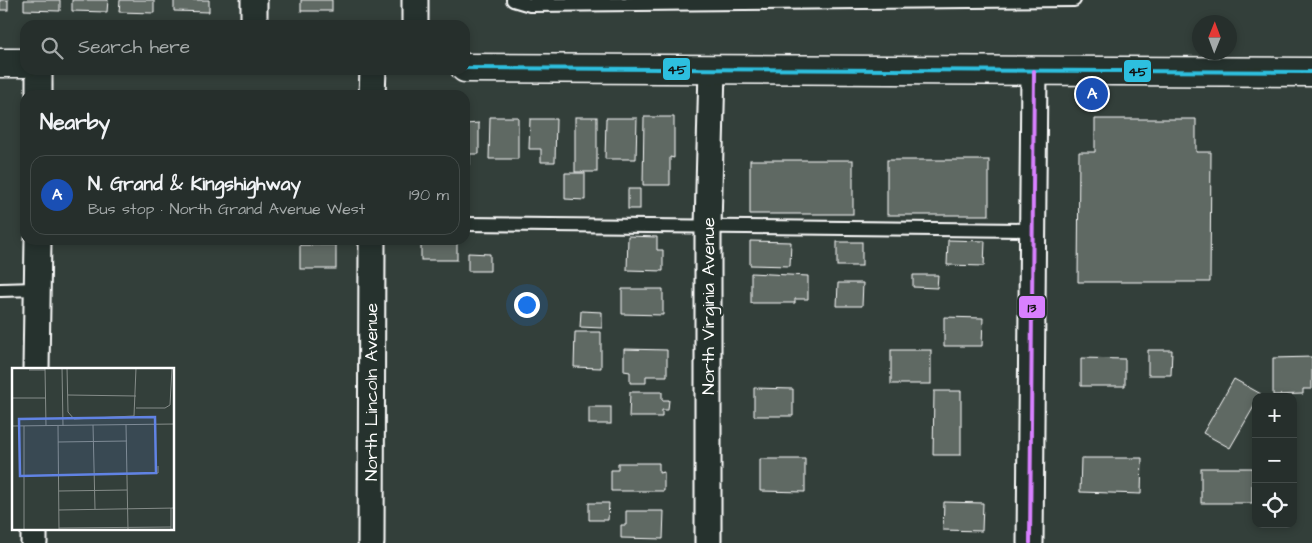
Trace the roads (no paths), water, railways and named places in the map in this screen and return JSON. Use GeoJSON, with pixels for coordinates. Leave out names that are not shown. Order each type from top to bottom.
{"type":"FeatureCollection","features":[{"type":"Feature","properties":{"kind":"main road"},"geometry":{"type":"LineString","coordinates":[[0,63],[20,63]]}},
{"type":"Feature","properties":{"kind":"main road"},"geometry":{"type":"LineString","coordinates":[[470,68],[1312,72]]}},
{"type":"Feature","properties":{"kind":"street"},"geometry":{"type":"LineString","coordinates":[[254,0],[254,20]]}},
{"type":"Feature","properties":{"kind":"street"},"geometry":{"type":"LineString","coordinates":[[415,0],[415,20]]}},
{"type":"Feature","properties":{"kind":"street","name":"North Virginia Avenue"},"geometry":{"type":"LineString","coordinates":[[708,543],[708,227],[712,69]]}},
{"type":"Feature","properties":{"kind":"street"},"geometry":{"type":"LineString","coordinates":[[1030,543],[1034,71]]}},
{"type":"Feature","properties":{"kind":"street"},"geometry":{"type":"LineString","coordinates":[[39,75],[39,90]]}},
{"type":"Feature","properties":{"kind":"street"},"geometry":{"type":"LineString","coordinates":[[372,75],[372,90]]}},
{"type":"Feature","properties":{"kind":"street"},"geometry":{"type":"LineString","coordinates":[[36,368],[38,245]]}},
{"type":"Feature","properties":{"kind":"street","name":"North Lincoln Avenue"},"geometry":{"type":"LineString","coordinates":[[371,543],[372,245]]}},
{"type":"Feature","properties":{"kind":"street"},"geometry":{"type":"LineString","coordinates":[[34,530],[34,543]]}},
{"type":"Feature","properties":{"kind":"lane"},"geometry":{"type":"LineString","coordinates":[[513,0],[530,5],[1074,0]]}},
{"type":"Feature","properties":{"kind":"lane"},"geometry":{"type":"LineString","coordinates":[[470,224],[1033,230]]}},
{"type":"Feature","properties":{"kind":"lane"},"geometry":{"type":"LineString","coordinates":[[0,290],[37,288]]}},
{"type":"Feature","properties":{"kind":"place","name":"N. Grand & Kingshighway"},"geometry":{"type":"Point","coordinates":[1092,94]}}]}
